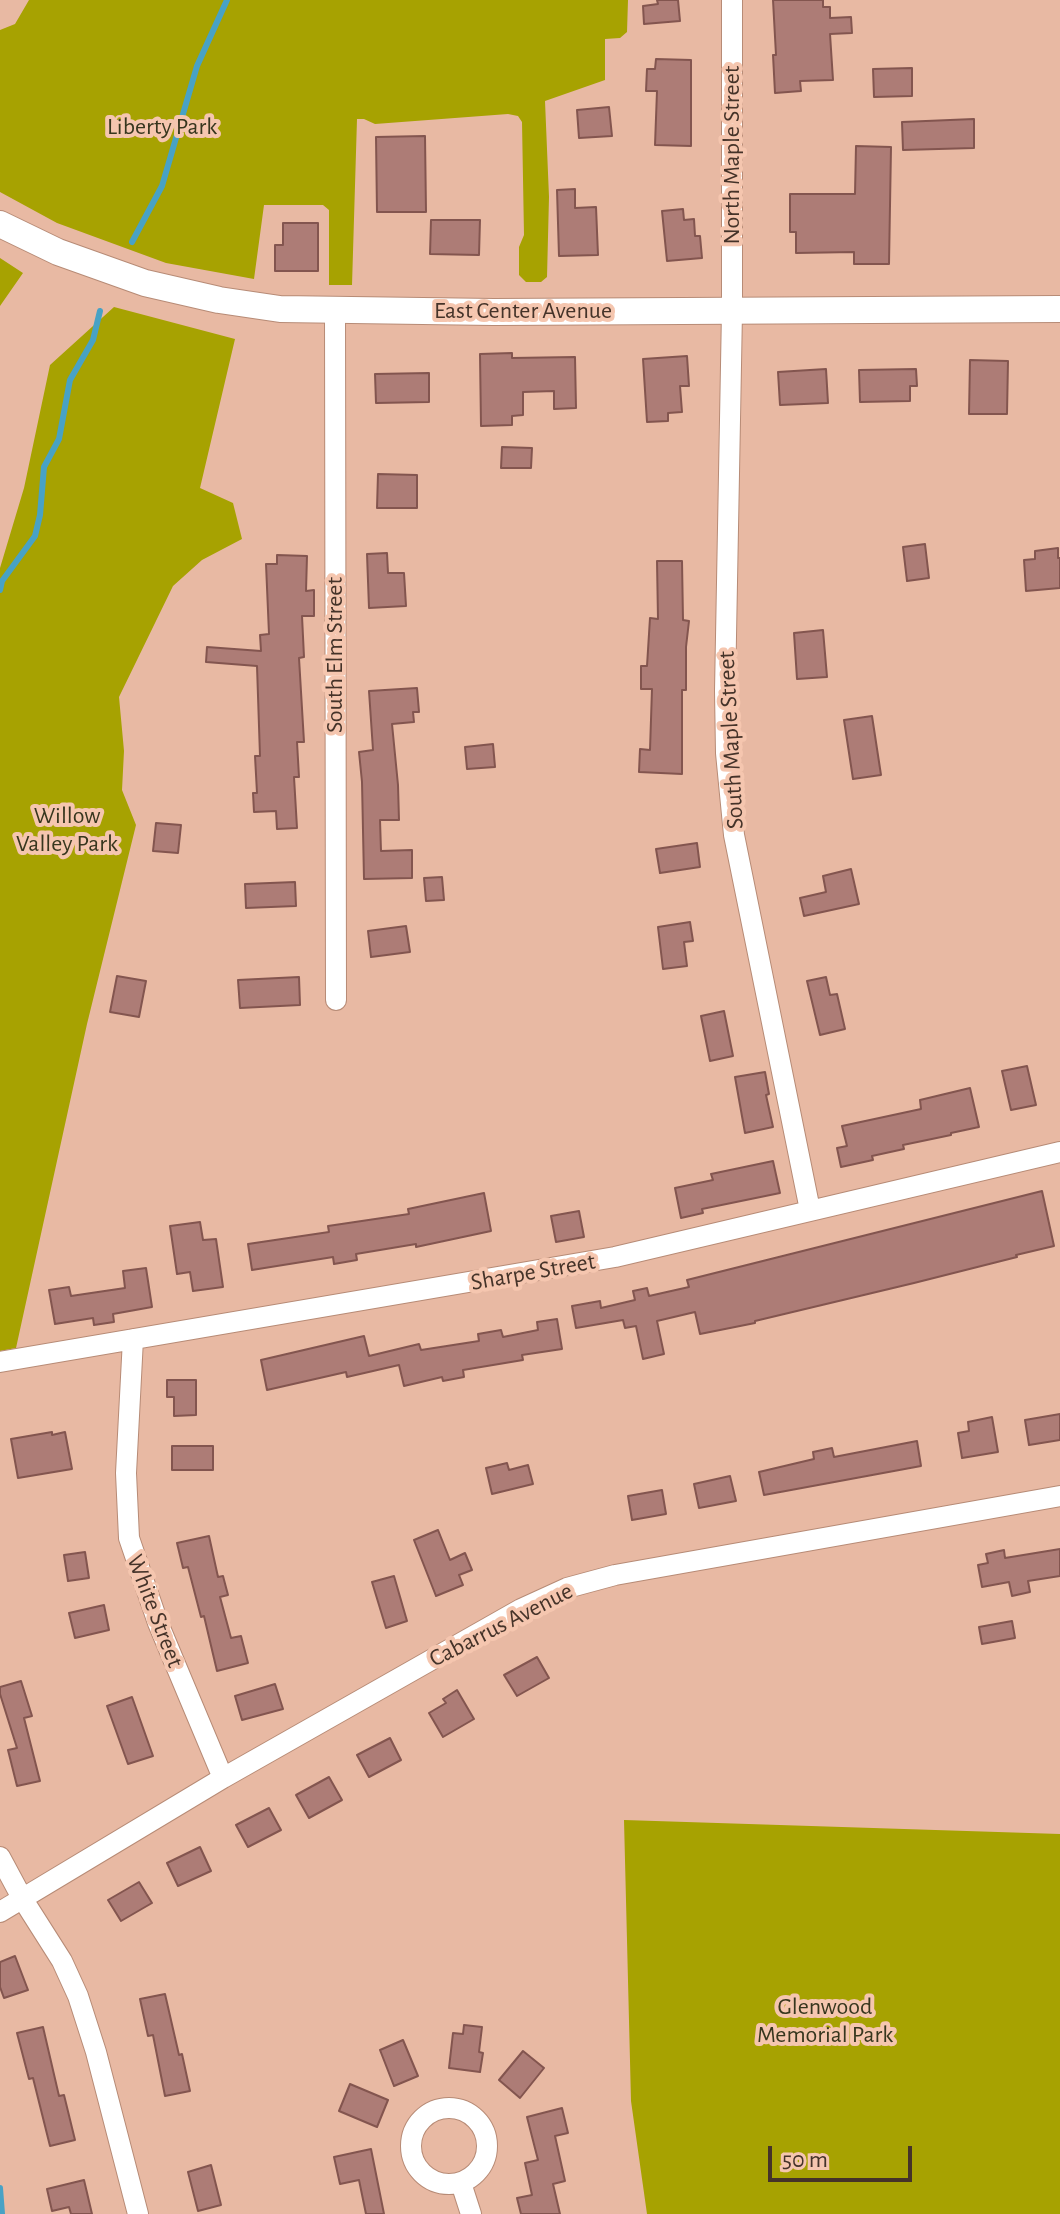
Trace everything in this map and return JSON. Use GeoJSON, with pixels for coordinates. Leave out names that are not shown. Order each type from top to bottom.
{"type":"FeatureCollection","features":[{"type":"Feature","properties":{"kind":"street","name":"North Maple Street"},"geometry":{"type":"LineString","coordinates":[[732,0],[732,311]]}},
{"type":"Feature","properties":{"kind":"street","name":"East Center Avenue"},"geometry":{"type":"LineString","coordinates":[[0,224],[58,252],[145,283],[219,300],[280,309],[1060,309]]}},
{"type":"Feature","properties":{"kind":"street","name":"South Elm Street"},"geometry":{"type":"LineString","coordinates":[[335,310],[336,1000]]}},
{"type":"Feature","properties":{"kind":"street","name":"South Maple Street"},"geometry":{"type":"LineString","coordinates":[[732,311],[726,753],[734,835],[810,1210]]}},
{"type":"Feature","properties":{"kind":"street","name":"Sharpe Street"},"geometry":{"type":"LineString","coordinates":[[0,1362],[571,1266],[1060,1152]]}},
{"type":"Feature","properties":{"kind":"street","name":"White Street"},"geometry":{"type":"LineString","coordinates":[[133,1339],[126,1473],[129,1538],[158,1623],[223,1778]]}},
{"type":"Feature","properties":{"kind":"street","name":"Cabarrus Avenue"},"geometry":{"type":"LineString","coordinates":[[0,1912],[223,1778],[521,1609],[567,1588],[615,1575],[1060,1496]]}},
{"type":"Feature","properties":{"kind":"street"},"geometry":{"type":"LineString","coordinates":[[0,1857],[62,1961],[78,1996],[96,2052],[138,2214]]}},
{"type":"Feature","properties":{"kind":"street"},"geometry":{"type":"LineString","coordinates":[[461,2183],[471,2214]]}},
{"type":"Feature","properties":{"kind":"green space","name":"Liberty Park"},"geometry":{"type":"Polygon","coordinates":[[[29,0],[628,0],[627,32],[620,38],[605,39],[605,80],[545,101],[549,197],[547,277],[541,282],[526,282],[519,275],[519,247],[524,235],[522,122],[518,116],[508,114],[375,124],[357,119],[352,285],[329,285],[329,210],[323,205],[264,205],[254,279],[166,263],[57,223],[0,192],[0,30],[15,24],[29,0]]]}},
{"type":"Feature","properties":{"kind":"green space"},"geometry":{"type":"Polygon","coordinates":[[[0,258],[23,273],[0,306],[0,258]]]}},
{"type":"Feature","properties":{"kind":"green space","name":"Willow Valley Park"},"geometry":{"type":"Polygon","coordinates":[[[114,307],[235,339],[200,488],[233,503],[242,539],[202,560],[173,586],[119,697],[124,751],[122,790],[136,825],[87,1024],[16,1348],[0,1351],[0,568],[24,488],[50,365],[114,307]]]}},
{"type":"Feature","properties":{"kind":"green space","name":"Glenwood Memorial Park"},"geometry":{"type":"Polygon","coordinates":[[[624,1820],[1060,1834],[1060,2214],[647,2214],[631,2101],[624,1820]]]}},
{"type":"Feature","properties":{"kind":"building"},"geometry":{"type":"Polygon","coordinates":[[[657,0],[678,0],[680,21],[644,24],[643,6],[658,4],[657,0]]]}},
{"type":"Feature","properties":{"kind":"building"},"geometry":{"type":"Polygon","coordinates":[[[773,0],[823,0],[823,7],[830,7],[830,18],[851,17],[852,33],[830,34],[833,80],[800,81],[801,91],[775,93],[773,0]]]}},
{"type":"Feature","properties":{"kind":"building"},"geometry":{"type":"Polygon","coordinates":[[[656,59],[691,60],[691,146],[655,145],[657,91],[646,91],[647,69],[655,69],[656,59]]]}},
{"type":"Feature","properties":{"kind":"building"},"geometry":{"type":"Polygon","coordinates":[[[912,68],[912,96],[874,97],[873,69],[912,68]]]}},
{"type":"Feature","properties":{"kind":"building"},"geometry":{"type":"Polygon","coordinates":[[[609,107],[612,136],[579,138],[577,110],[609,107]]]}},
{"type":"Feature","properties":{"kind":"building"},"geometry":{"type":"Polygon","coordinates":[[[974,119],[974,148],[903,150],[902,122],[974,119]]]}},
{"type":"Feature","properties":{"kind":"building"},"geometry":{"type":"Polygon","coordinates":[[[425,136],[426,212],[377,212],[376,137],[425,136]]]}},
{"type":"Feature","properties":{"kind":"building"},"geometry":{"type":"Polygon","coordinates":[[[856,146],[891,147],[889,264],[854,264],[854,252],[796,253],[796,232],[790,232],[790,194],[855,194],[856,146]]]}},
{"type":"Feature","properties":{"kind":"building"},"geometry":{"type":"Polygon","coordinates":[[[575,189],[575,208],[596,207],[598,255],[559,256],[557,190],[575,189]]]}},
{"type":"Feature","properties":{"kind":"building"},"geometry":{"type":"Polygon","coordinates":[[[683,209],[684,220],[694,219],[695,236],[700,236],[702,258],[667,261],[662,211],[683,209]]]}},
{"type":"Feature","properties":{"kind":"building"},"geometry":{"type":"Polygon","coordinates":[[[431,220],[480,220],[479,255],[430,254],[431,220]]]}},
{"type":"Feature","properties":{"kind":"building"},"geometry":{"type":"Polygon","coordinates":[[[283,223],[318,223],[318,271],[275,271],[275,245],[283,245],[283,223]]]}},
{"type":"Feature","properties":{"kind":"building"},"geometry":{"type":"Polygon","coordinates":[[[512,353],[512,358],[575,357],[576,408],[554,409],[554,391],[523,392],[523,415],[512,416],[512,425],[481,426],[480,354],[512,353]]]}},
{"type":"Feature","properties":{"kind":"building"},"geometry":{"type":"Polygon","coordinates":[[[687,356],[689,386],[680,386],[682,412],[668,413],[668,421],[647,422],[643,359],[687,356]]]}},
{"type":"Feature","properties":{"kind":"building"},"geometry":{"type":"Polygon","coordinates":[[[970,360],[1008,361],[1007,414],[969,414],[970,360]]]}},
{"type":"Feature","properties":{"kind":"building"},"geometry":{"type":"Polygon","coordinates":[[[826,369],[828,403],[780,405],[778,372],[826,369]]]}},
{"type":"Feature","properties":{"kind":"building"},"geometry":{"type":"Polygon","coordinates":[[[916,369],[917,386],[910,386],[910,401],[860,402],[859,370],[916,369]]]}},
{"type":"Feature","properties":{"kind":"building"},"geometry":{"type":"Polygon","coordinates":[[[429,373],[429,402],[376,403],[375,374],[429,373]]]}},
{"type":"Feature","properties":{"kind":"building"},"geometry":{"type":"Polygon","coordinates":[[[502,447],[532,448],[531,468],[501,468],[502,447]]]}},
{"type":"Feature","properties":{"kind":"building"},"geometry":{"type":"Polygon","coordinates":[[[378,474],[417,475],[417,508],[377,508],[378,474]]]}},
{"type":"Feature","properties":{"kind":"building"},"geometry":{"type":"Polygon","coordinates":[[[925,544],[929,578],[907,581],[903,547],[925,544]]]}},
{"type":"Feature","properties":{"kind":"building"},"geometry":{"type":"Polygon","coordinates":[[[1058,548],[1060,588],[1026,591],[1024,560],[1035,559],[1035,551],[1058,548]]]}},
{"type":"Feature","properties":{"kind":"building"},"geometry":{"type":"Polygon","coordinates":[[[387,553],[388,573],[404,573],[406,606],[369,608],[367,554],[387,553]]]}},
{"type":"Feature","properties":{"kind":"building"},"geometry":{"type":"Polygon","coordinates":[[[277,555],[307,556],[306,591],[314,590],[314,616],[302,616],[304,657],[299,658],[304,742],[297,742],[299,777],[294,777],[297,828],[277,829],[276,811],[254,812],[253,793],[257,793],[255,756],[260,756],[257,666],[206,662],[207,647],[261,651],[260,635],[269,634],[266,564],[277,564],[277,555]]]}},
{"type":"Feature","properties":{"kind":"building"},"geometry":{"type":"Polygon","coordinates":[[[657,561],[682,561],[683,620],[689,621],[686,690],[682,690],[682,774],[639,772],[640,749],[650,750],[652,689],[641,689],[641,666],[647,666],[650,618],[658,619],[657,561]]]}},
{"type":"Feature","properties":{"kind":"building"},"geometry":{"type":"Polygon","coordinates":[[[823,630],[827,677],[797,679],[794,633],[823,630]]]}},
{"type":"Feature","properties":{"kind":"building"},"geometry":{"type":"Polygon","coordinates":[[[417,688],[419,712],[413,712],[414,722],[392,724],[399,820],[380,820],[381,851],[412,850],[412,878],[364,879],[359,752],[373,750],[369,691],[417,688]]]}},
{"type":"Feature","properties":{"kind":"building"},"geometry":{"type":"Polygon","coordinates":[[[872,716],[881,775],[853,779],[844,720],[872,716]]]}},
{"type":"Feature","properties":{"kind":"building"},"geometry":{"type":"Polygon","coordinates":[[[493,744],[495,767],[467,769],[465,747],[493,744]]]}},
{"type":"Feature","properties":{"kind":"building"},"geometry":{"type":"Polygon","coordinates":[[[156,823],[181,825],[178,853],[153,851],[156,823]]]}},
{"type":"Feature","properties":{"kind":"building"},"geometry":{"type":"Polygon","coordinates":[[[697,843],[700,867],[660,873],[656,849],[697,843]]]}},
{"type":"Feature","properties":{"kind":"building"},"geometry":{"type":"Polygon","coordinates":[[[851,869],[859,904],[804,916],[800,898],[826,892],[823,876],[851,869]]]}},
{"type":"Feature","properties":{"kind":"building"},"geometry":{"type":"Polygon","coordinates":[[[442,877],[444,900],[426,901],[424,878],[442,877]]]}},
{"type":"Feature","properties":{"kind":"building"},"geometry":{"type":"Polygon","coordinates":[[[295,882],[296,906],[246,908],[245,884],[295,882]]]}},
{"type":"Feature","properties":{"kind":"building"},"geometry":{"type":"Polygon","coordinates":[[[690,922],[693,941],[684,942],[687,966],[663,969],[658,927],[690,922]]]}},
{"type":"Feature","properties":{"kind":"building"},"geometry":{"type":"Polygon","coordinates":[[[406,926],[410,952],[371,957],[368,931],[406,926]]]}},
{"type":"Feature","properties":{"kind":"building"},"geometry":{"type":"Polygon","coordinates":[[[117,976],[146,981],[139,1017],[110,1012],[117,976]]]}},
{"type":"Feature","properties":{"kind":"building"},"geometry":{"type":"Polygon","coordinates":[[[299,977],[300,1005],[240,1008],[238,980],[299,977]]]}},
{"type":"Feature","properties":{"kind":"building"},"geometry":{"type":"Polygon","coordinates":[[[826,977],[830,995],[837,994],[845,1029],[820,1035],[807,981],[826,977]]]}},
{"type":"Feature","properties":{"kind":"building"},"geometry":{"type":"Polygon","coordinates":[[[724,1011],[733,1056],[710,1061],[701,1016],[724,1011]]]}},
{"type":"Feature","properties":{"kind":"building"},"geometry":{"type":"Polygon","coordinates":[[[1027,1066],[1036,1105],[1011,1110],[1002,1071],[1027,1066]]]}},
{"type":"Feature","properties":{"kind":"building"},"geometry":{"type":"Polygon","coordinates":[[[765,1072],[773,1127],[745,1133],[735,1077],[765,1072]]]}},
{"type":"Feature","properties":{"kind":"building"},"geometry":{"type":"Polygon","coordinates":[[[970,1088],[979,1127],[903,1145],[904,1149],[872,1156],[873,1160],[841,1167],[837,1148],[847,1146],[842,1126],[921,1109],[920,1100],[970,1088]]]}},
{"type":"Feature","properties":{"kind":"building"},"geometry":{"type":"Polygon","coordinates":[[[773,1161],[780,1193],[702,1209],[703,1213],[681,1218],[675,1188],[713,1180],[711,1174],[773,1161]]]}},
{"type":"Feature","properties":{"kind":"building"},"geometry":{"type":"Polygon","coordinates":[[[1042,1191],[1054,1246],[1017,1257],[700,1334],[695,1312],[657,1321],[664,1354],[643,1359],[636,1326],[625,1328],[623,1320],[576,1328],[572,1306],[600,1301],[601,1308],[635,1300],[633,1291],[647,1288],[649,1296],[689,1287],[687,1280],[1042,1191]]]}},
{"type":"Feature","properties":{"kind":"building"},"geometry":{"type":"Polygon","coordinates":[[[484,1193],[491,1231],[416,1247],[416,1244],[356,1254],[357,1260],[334,1264],[333,1257],[252,1270],[248,1244],[329,1232],[328,1226],[409,1214],[408,1209],[484,1193]]]}},
{"type":"Feature","properties":{"kind":"building"},"geometry":{"type":"Polygon","coordinates":[[[579,1211],[584,1237],[556,1242],[551,1216],[579,1211]]]}},
{"type":"Feature","properties":{"kind":"building"},"geometry":{"type":"Polygon","coordinates":[[[200,1222],[203,1240],[216,1239],[223,1287],[193,1291],[190,1272],[177,1274],[170,1226],[200,1222]]]}},
{"type":"Feature","properties":{"kind":"building"},"geometry":{"type":"Polygon","coordinates":[[[146,1268],[152,1307],[113,1314],[114,1322],[94,1325],[93,1318],[55,1324],[49,1290],[69,1287],[71,1296],[125,1288],[123,1271],[146,1268]]]}},
{"type":"Feature","properties":{"kind":"building"},"geometry":{"type":"Polygon","coordinates":[[[557,1319],[562,1349],[522,1355],[523,1360],[463,1370],[464,1377],[443,1381],[442,1377],[404,1386],[399,1365],[347,1377],[346,1372],[267,1390],[261,1360],[364,1336],[369,1356],[419,1344],[421,1350],[479,1341],[478,1334],[501,1330],[503,1337],[538,1330],[537,1322],[557,1319]]]}},
{"type":"Feature","properties":{"kind":"building"},"geometry":{"type":"Polygon","coordinates":[[[167,1380],[196,1380],[196,1415],[174,1416],[174,1397],[167,1397],[167,1380]]]}},
{"type":"Feature","properties":{"kind":"building"},"geometry":{"type":"Polygon","coordinates":[[[1060,1414],[1060,1440],[1029,1445],[1025,1420],[1060,1414]]]}},
{"type":"Feature","properties":{"kind":"building"},"geometry":{"type":"Polygon","coordinates":[[[992,1417],[998,1452],[962,1458],[958,1433],[969,1431],[968,1422],[992,1417]]]}},
{"type":"Feature","properties":{"kind":"building"},"geometry":{"type":"Polygon","coordinates":[[[52,1432],[52,1435],[65,1432],[72,1469],[18,1478],[11,1439],[52,1432]]]}},
{"type":"Feature","properties":{"kind":"building"},"geometry":{"type":"Polygon","coordinates":[[[917,1441],[921,1466],[764,1495],[759,1472],[814,1459],[813,1452],[832,1448],[834,1457],[917,1441]]]}},
{"type":"Feature","properties":{"kind":"building"},"geometry":{"type":"Polygon","coordinates":[[[172,1446],[213,1446],[213,1470],[172,1470],[172,1446]]]}},
{"type":"Feature","properties":{"kind":"building"},"geometry":{"type":"Polygon","coordinates":[[[507,1463],[509,1470],[528,1465],[533,1484],[492,1494],[486,1468],[507,1463]]]}},
{"type":"Feature","properties":{"kind":"building"},"geometry":{"type":"Polygon","coordinates":[[[730,1476],[736,1501],[699,1508],[694,1484],[730,1476]]]}},
{"type":"Feature","properties":{"kind":"building"},"geometry":{"type":"Polygon","coordinates":[[[662,1490],[666,1514],[632,1520],[628,1496],[662,1490]]]}},
{"type":"Feature","properties":{"kind":"building"},"geometry":{"type":"Polygon","coordinates":[[[438,1530],[450,1560],[465,1553],[472,1570],[459,1575],[463,1585],[436,1596],[414,1540],[438,1530]]]}},
{"type":"Feature","properties":{"kind":"building"},"geometry":{"type":"Polygon","coordinates":[[[209,1536],[218,1577],[223,1576],[228,1595],[220,1597],[231,1638],[241,1636],[248,1663],[217,1671],[204,1616],[201,1617],[188,1567],[183,1568],[177,1543],[209,1536]]]}},
{"type":"Feature","properties":{"kind":"building"},"geometry":{"type":"Polygon","coordinates":[[[1060,1549],[1060,1576],[1028,1581],[1030,1592],[1012,1596],[1009,1582],[982,1587],[978,1565],[988,1563],[986,1554],[1004,1550],[1005,1558],[1060,1549]]]}},
{"type":"Feature","properties":{"kind":"building"},"geometry":{"type":"Polygon","coordinates":[[[85,1552],[89,1578],[68,1581],[64,1555],[85,1552]]]}},
{"type":"Feature","properties":{"kind":"building"},"geometry":{"type":"Polygon","coordinates":[[[394,1576],[407,1621],[386,1628],[372,1582],[394,1576]]]}},
{"type":"Feature","properties":{"kind":"building"},"geometry":{"type":"Polygon","coordinates":[[[104,1605],[109,1630],[75,1638],[69,1613],[104,1605]]]}},
{"type":"Feature","properties":{"kind":"building"},"geometry":{"type":"Polygon","coordinates":[[[1012,1621],[1015,1638],[982,1644],[979,1627],[1012,1621]]]}},
{"type":"Feature","properties":{"kind":"building"},"geometry":{"type":"Polygon","coordinates":[[[537,1657],[549,1678],[517,1696],[504,1675],[537,1657]]]}},
{"type":"Feature","properties":{"kind":"building"},"geometry":{"type":"Polygon","coordinates":[[[21,1681],[32,1716],[24,1718],[40,1781],[17,1786],[8,1750],[17,1748],[0,1687],[21,1681]]]}},
{"type":"Feature","properties":{"kind":"building"},"geometry":{"type":"Polygon","coordinates":[[[275,1684],[283,1709],[242,1720],[235,1696],[275,1684]]]}},
{"type":"Feature","properties":{"kind":"building"},"geometry":{"type":"Polygon","coordinates":[[[457,1690],[474,1719],[443,1737],[429,1713],[446,1703],[443,1699],[457,1690]]]}},
{"type":"Feature","properties":{"kind":"building"},"geometry":{"type":"Polygon","coordinates":[[[132,1697],[153,1756],[128,1764],[107,1706],[132,1697]]]}},
{"type":"Feature","properties":{"kind":"building"},"geometry":{"type":"Polygon","coordinates":[[[390,1738],[401,1760],[369,1777],[357,1755],[390,1738]]]}},
{"type":"Feature","properties":{"kind":"building"},"geometry":{"type":"Polygon","coordinates":[[[329,1777],[342,1800],[309,1818],[296,1795],[329,1777]]]}},
{"type":"Feature","properties":{"kind":"building"},"geometry":{"type":"Polygon","coordinates":[[[269,1808],[281,1830],[248,1847],[236,1825],[269,1808]]]}},
{"type":"Feature","properties":{"kind":"building"},"geometry":{"type":"Polygon","coordinates":[[[200,1847],[211,1871],[178,1886],[167,1863],[200,1847]]]}},
{"type":"Feature","properties":{"kind":"building"},"geometry":{"type":"Polygon","coordinates":[[[139,1882],[152,1903],[121,1921],[108,1900],[139,1882]]]}},
{"type":"Feature","properties":{"kind":"building"},"geometry":{"type":"Polygon","coordinates":[[[15,1956],[28,1990],[4,1998],[0,1987],[0,1962],[15,1956]]]}},
{"type":"Feature","properties":{"kind":"building"},"geometry":{"type":"Polygon","coordinates":[[[165,1994],[190,2091],[165,2096],[153,2035],[148,2036],[140,1999],[165,1994]]]}},
{"type":"Feature","properties":{"kind":"building"},"geometry":{"type":"Polygon","coordinates":[[[464,2025],[482,2027],[480,2072],[449,2068],[453,2033],[463,2034],[464,2025]]]}},
{"type":"Feature","properties":{"kind":"building"},"geometry":{"type":"Polygon","coordinates":[[[43,2027],[59,2096],[64,2095],[75,2140],[50,2146],[33,2078],[29,2079],[17,2033],[43,2027]]]}},
{"type":"Feature","properties":{"kind":"building"},"geometry":{"type":"Polygon","coordinates":[[[403,2040],[418,2076],[394,2086],[380,2050],[403,2040]]]}},
{"type":"Feature","properties":{"kind":"building"},"geometry":{"type":"Polygon","coordinates":[[[523,2051],[544,2068],[520,2098],[499,2080],[523,2051]]]}},
{"type":"Feature","properties":{"kind":"building"},"geometry":{"type":"Polygon","coordinates":[[[350,2084],[388,2100],[377,2127],[339,2111],[350,2084]]]}},
{"type":"Feature","properties":{"kind":"building"},"geometry":{"type":"Polygon","coordinates":[[[562,2108],[568,2133],[555,2136],[565,2181],[553,2184],[560,2214],[521,2214],[517,2198],[532,2195],[525,2163],[538,2160],[527,2117],[562,2108]]]}},
{"type":"Feature","properties":{"kind":"building"},"geometry":{"type":"Polygon","coordinates":[[[371,2149],[384,2214],[366,2214],[359,2180],[340,2184],[334,2157],[371,2149]]]}},
{"type":"Feature","properties":{"kind":"building"},"geometry":{"type":"Polygon","coordinates":[[[211,2165],[221,2205],[198,2211],[188,2172],[211,2165]]]}},
{"type":"Feature","properties":{"kind":"building"},"geometry":{"type":"Polygon","coordinates":[[[84,2180],[92,2214],[71,2214],[69,2207],[52,2211],[47,2189],[84,2180]]]}},
{"type":"Feature","properties":{"kind":"waterway"},"geometry":{"type":"LineString","coordinates":[[132,242],[162,186],[197,66],[227,0]]}},
{"type":"Feature","properties":{"kind":"waterway"},"geometry":{"type":"LineString","coordinates":[[0,590],[2,581],[35,536],[44,467],[59,439],[70,380],[93,340],[100,311]]}},
{"type":"Feature","properties":{"kind":"waterway"},"geometry":{"type":"LineString","coordinates":[[0,2188],[2,2214]]}}]}
